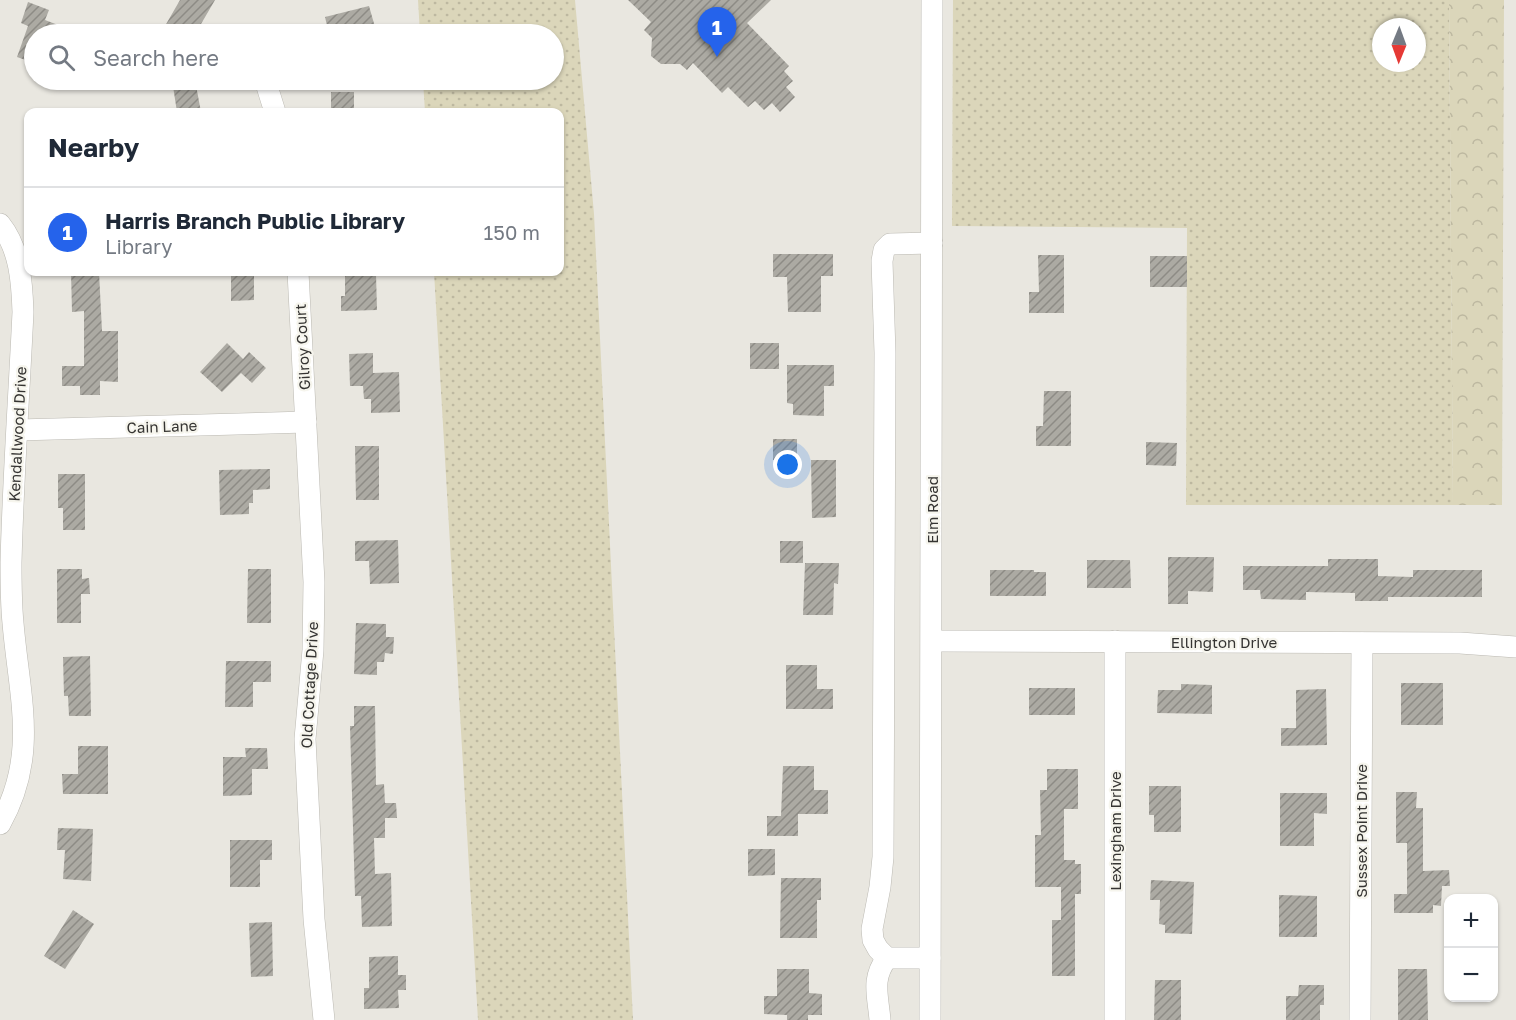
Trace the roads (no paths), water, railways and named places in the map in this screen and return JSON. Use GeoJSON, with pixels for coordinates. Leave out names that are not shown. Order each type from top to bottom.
{"type":"FeatureCollection","features":[{"type":"Feature","properties":{"kind":"street","name":"Elm Road"},"geometry":{"type":"LineString","coordinates":[[930,1020],[932,0]]}},
{"type":"Feature","properties":{"kind":"street"},"geometry":{"type":"LineString","coordinates":[[268,90],[274,108]]}},
{"type":"Feature","properties":{"kind":"street","name":"Kendallwood Drive"},"geometry":{"type":"LineString","coordinates":[[0,224],[14,251],[21,277],[23,312],[11,565],[13,622],[25,725],[23,759],[16,787],[0,824]]}},
{"type":"Feature","properties":{"kind":"street"},"geometry":{"type":"LineString","coordinates":[[930,958],[887,957],[878,949],[873,940],[872,929],[883,856],[885,353],[882,261],[885,250],[890,244],[932,243]]}},
{"type":"Feature","properties":{"kind":"street","name":"Gilroy Court"},"geometry":{"type":"LineString","coordinates":[[298,276],[306,422]]}},
{"type":"Feature","properties":{"kind":"street","name":"Cain Lane"},"geometry":{"type":"LineString","coordinates":[[18,430],[306,422]]}},
{"type":"Feature","properties":{"kind":"street","name":"Old Cottage Drive"},"geometry":{"type":"LineString","coordinates":[[306,422],[314,582],[313,650],[305,739],[314,919],[324,1020]]}},
{"type":"Feature","properties":{"kind":"street","name":"Ellington Drive"},"geometry":{"type":"LineString","coordinates":[[932,641],[1460,644],[1516,647]]}},
{"type":"Feature","properties":{"kind":"street","name":"Lexingham Drive"},"geometry":{"type":"LineString","coordinates":[[1115,641],[1115,1020]]}},
{"type":"Feature","properties":{"kind":"street","name":"Sussex Point Drive"},"geometry":{"type":"LineString","coordinates":[[1360,1020],[1362,643]]}},
{"type":"Feature","properties":{"kind":"street"},"geometry":{"type":"LineString","coordinates":[[880,1020],[876,984],[879,968],[887,957]]}},
{"type":"Feature","properties":{"kind":"place","name":"Harris Branch Public Library"},"geometry":{"type":"Point","coordinates":[717,57]}}]}
